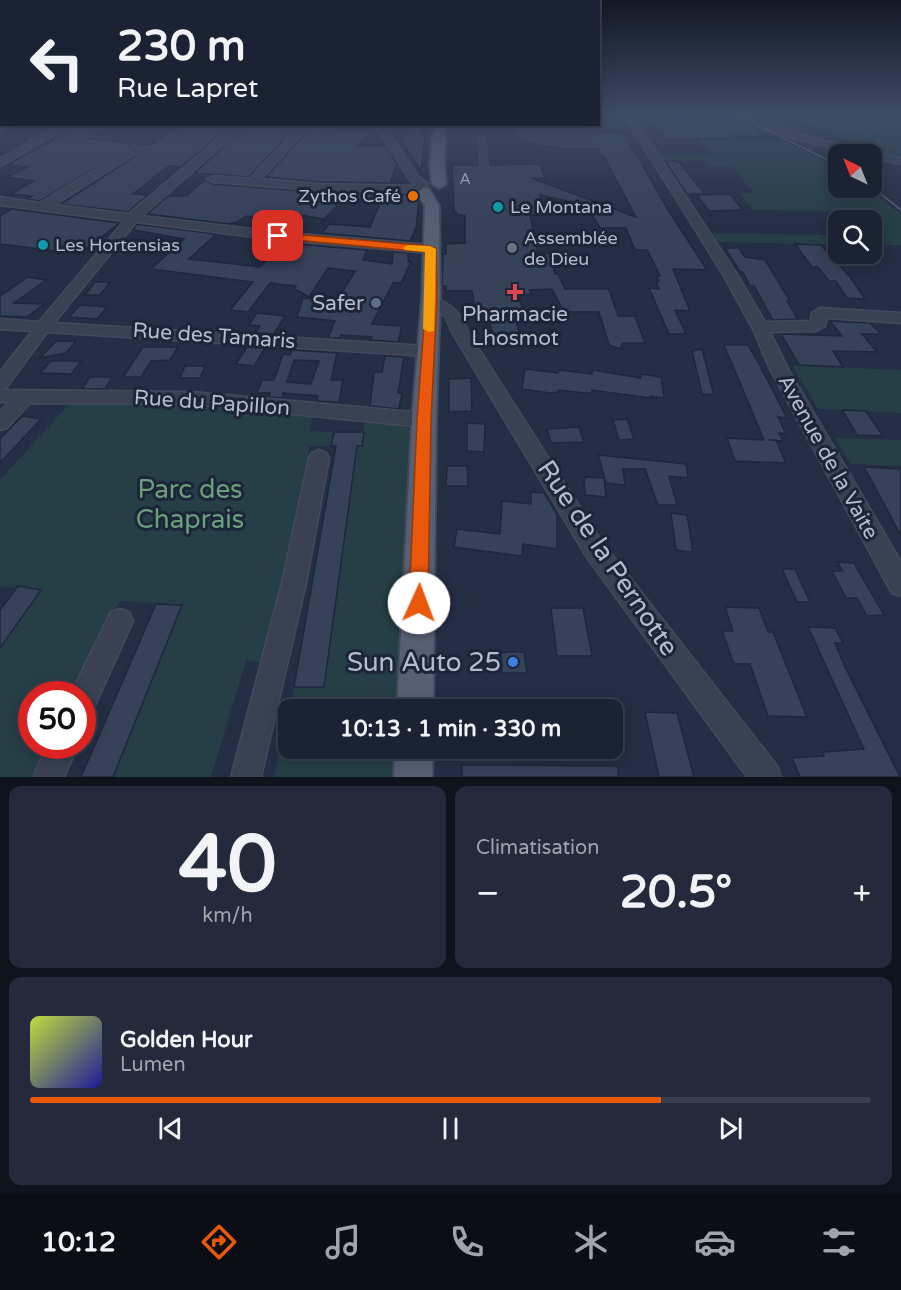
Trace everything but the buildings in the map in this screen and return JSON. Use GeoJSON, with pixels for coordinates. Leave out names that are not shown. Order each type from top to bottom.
{"type":"FeatureCollection","features":[{"type":"Feature","properties":{"kind":"main road"},"geometry":{"type":"LineString","coordinates":[[415,699],[424,420],[430,310],[428,190],[437,163],[438,151]]}},
{"type":"Feature","properties":{"kind":"main road"},"geometry":{"type":"LineString","coordinates":[[413,777],[414,759]]}},
{"type":"Feature","properties":{"kind":"street"},"geometry":{"type":"LineString","coordinates":[[0,163],[21,151]]}},
{"type":"Feature","properties":{"kind":"street"},"geometry":{"type":"LineString","coordinates":[[0,384],[43,326],[134,219],[210,151]]}},
{"type":"Feature","properties":{"kind":"street"},"geometry":{"type":"LineString","coordinates":[[252,183],[282,151]]}},
{"type":"Feature","properties":{"kind":"street"},"geometry":{"type":"LineString","coordinates":[[396,151],[414,178],[428,190]]}},
{"type":"Feature","properties":{"kind":"street","name":"Avenue de la Vaite"},"geometry":{"type":"LineString","coordinates":[[651,151],[760,327],[778,369],[901,585]]}},
{"type":"Feature","properties":{"kind":"street"},"geometry":{"type":"LineString","coordinates":[[42,207],[129,153]]}},
{"type":"Feature","properties":{"kind":"street"},"geometry":{"type":"LineString","coordinates":[[882,157],[901,161]]}},
{"type":"Feature","properties":{"kind":"street"},"geometry":{"type":"LineString","coordinates":[[213,180],[428,190]]}},
{"type":"Feature","properties":{"kind":"street"},"geometry":{"type":"LineString","coordinates":[[0,201],[278,236],[430,249]]}},
{"type":"Feature","properties":{"kind":"street","name":"Rue de la Pernotte"},"geometry":{"type":"LineString","coordinates":[[430,310],[460,332],[594,549],[766,777]]}},
{"type":"Feature","properties":{"kind":"street"},"geometry":{"type":"LineString","coordinates":[[760,327],[816,326],[819,323],[820,313],[901,318]]}},
{"type":"Feature","properties":{"kind":"street","name":"Rue des Tamaris"},"geometry":{"type":"LineString","coordinates":[[0,324],[427,351]]}},
{"type":"Feature","properties":{"kind":"street","name":"Rue du Papillon"},"geometry":{"type":"LineString","coordinates":[[0,396],[192,398],[424,420]]}},
{"type":"Feature","properties":{"kind":"street"},"geometry":{"type":"LineString","coordinates":[[0,423],[26,396]]}},
{"type":"Feature","properties":{"kind":"street"},"geometry":{"type":"LineString","coordinates":[[246,777],[294,583],[319,458]]}},
{"type":"Feature","properties":{"kind":"street"},"geometry":{"type":"LineString","coordinates":[[92,681],[120,621]]}},
{"type":"Feature","properties":{"kind":"street"},"geometry":{"type":"LineString","coordinates":[[48,777],[57,759]]}},
{"type":"Feature","properties":{"kind":"green space"},"geometry":{"type":"Polygon","coordinates":[[[708,151],[806,151],[828,162],[828,198],[879,198],[901,214],[901,245],[882,245],[882,210],[752,210],[740,193],[754,193],[732,167],[708,167],[703,161],[664,161],[659,155],[711,155],[708,151]]]}},
{"type":"Feature","properties":{"kind":"green space"},"geometry":{"type":"Polygon","coordinates":[[[882,151],[901,151],[901,158],[884,155],[882,151]]]}},
{"type":"Feature","properties":{"kind":"green space"},"geometry":{"type":"Polygon","coordinates":[[[711,233],[828,235],[828,245],[717,242],[711,233]]]}},
{"type":"Feature","properties":{"kind":"green space"},"geometry":{"type":"Polygon","coordinates":[[[792,365],[901,370],[901,413],[818,409],[792,365]]]}},
{"type":"Feature","properties":{"kind":"green space","name":"Parc des Chaprais"},"geometry":{"type":"Polygon","coordinates":[[[198,402],[313,416],[309,431],[334,432],[331,446],[310,446],[265,663],[246,661],[211,777],[113,777],[181,605],[120,601],[81,681],[18,681],[18,759],[44,759],[35,777],[0,777],[0,648],[41,590],[0,586],[0,480],[69,404],[198,402]]]}},
{"type":"Feature","properties":{"kind":"green space"},"geometry":{"type":"Polygon","coordinates":[[[364,422],[406,426],[411,432],[397,699],[291,699],[294,687],[324,686],[357,446],[364,432],[364,422]]]}},
{"type":"Feature","properties":{"kind":"green space"},"geometry":{"type":"Polygon","coordinates":[[[835,438],[901,440],[901,466],[850,464],[835,438]]]}},
{"type":"Feature","properties":{"kind":"green space"},"geometry":{"type":"Polygon","coordinates":[[[278,759],[393,759],[392,777],[274,777],[278,759]]]}},
{"type":"Feature","properties":{"kind":"tram line"},"geometry":{"type":"LineString","coordinates":[[810,151],[828,160]]}},
{"type":"Feature","properties":{"kind":"tram line"},"geometry":{"type":"LineString","coordinates":[[882,195],[901,210]]}},
{"type":"Feature","properties":{"kind":"slow traffic"},"geometry":{"type":"LineString","coordinates":[[408,248],[430,249],[429,329]]}},
{"type":"Feature","properties":{"kind":"place","name":"Zythos Café"},"geometry":{"type":"Point","coordinates":[413,196]}},
{"type":"Feature","properties":{"kind":"place","name":"Le Montana"},"geometry":{"type":"Point","coordinates":[498,207]}},
{"type":"Feature","properties":{"kind":"place","name":"Les Hortensias"},"geometry":{"type":"Point","coordinates":[43,245]}},
{"type":"Feature","properties":{"kind":"place","name":"Assemblée de Dieu"},"geometry":{"type":"Point","coordinates":[512,248]}},
{"type":"Feature","properties":{"kind":"place","name":"Pharmacie Lhosmot"},"geometry":{"type":"Point","coordinates":[515,292]}},
{"type":"Feature","properties":{"kind":"place","name":"Safer"},"geometry":{"type":"Point","coordinates":[376,303]}},
{"type":"Feature","properties":{"kind":"place","name":"Sun Auto 25"},"geometry":{"type":"Point","coordinates":[513,662]}},
{"type":"Feature","properties":{"kind":"route"},"geometry":{"type":"LineString","coordinates":[[278,236],[430,249],[431,298],[424,420],[419,603]]}}]}
